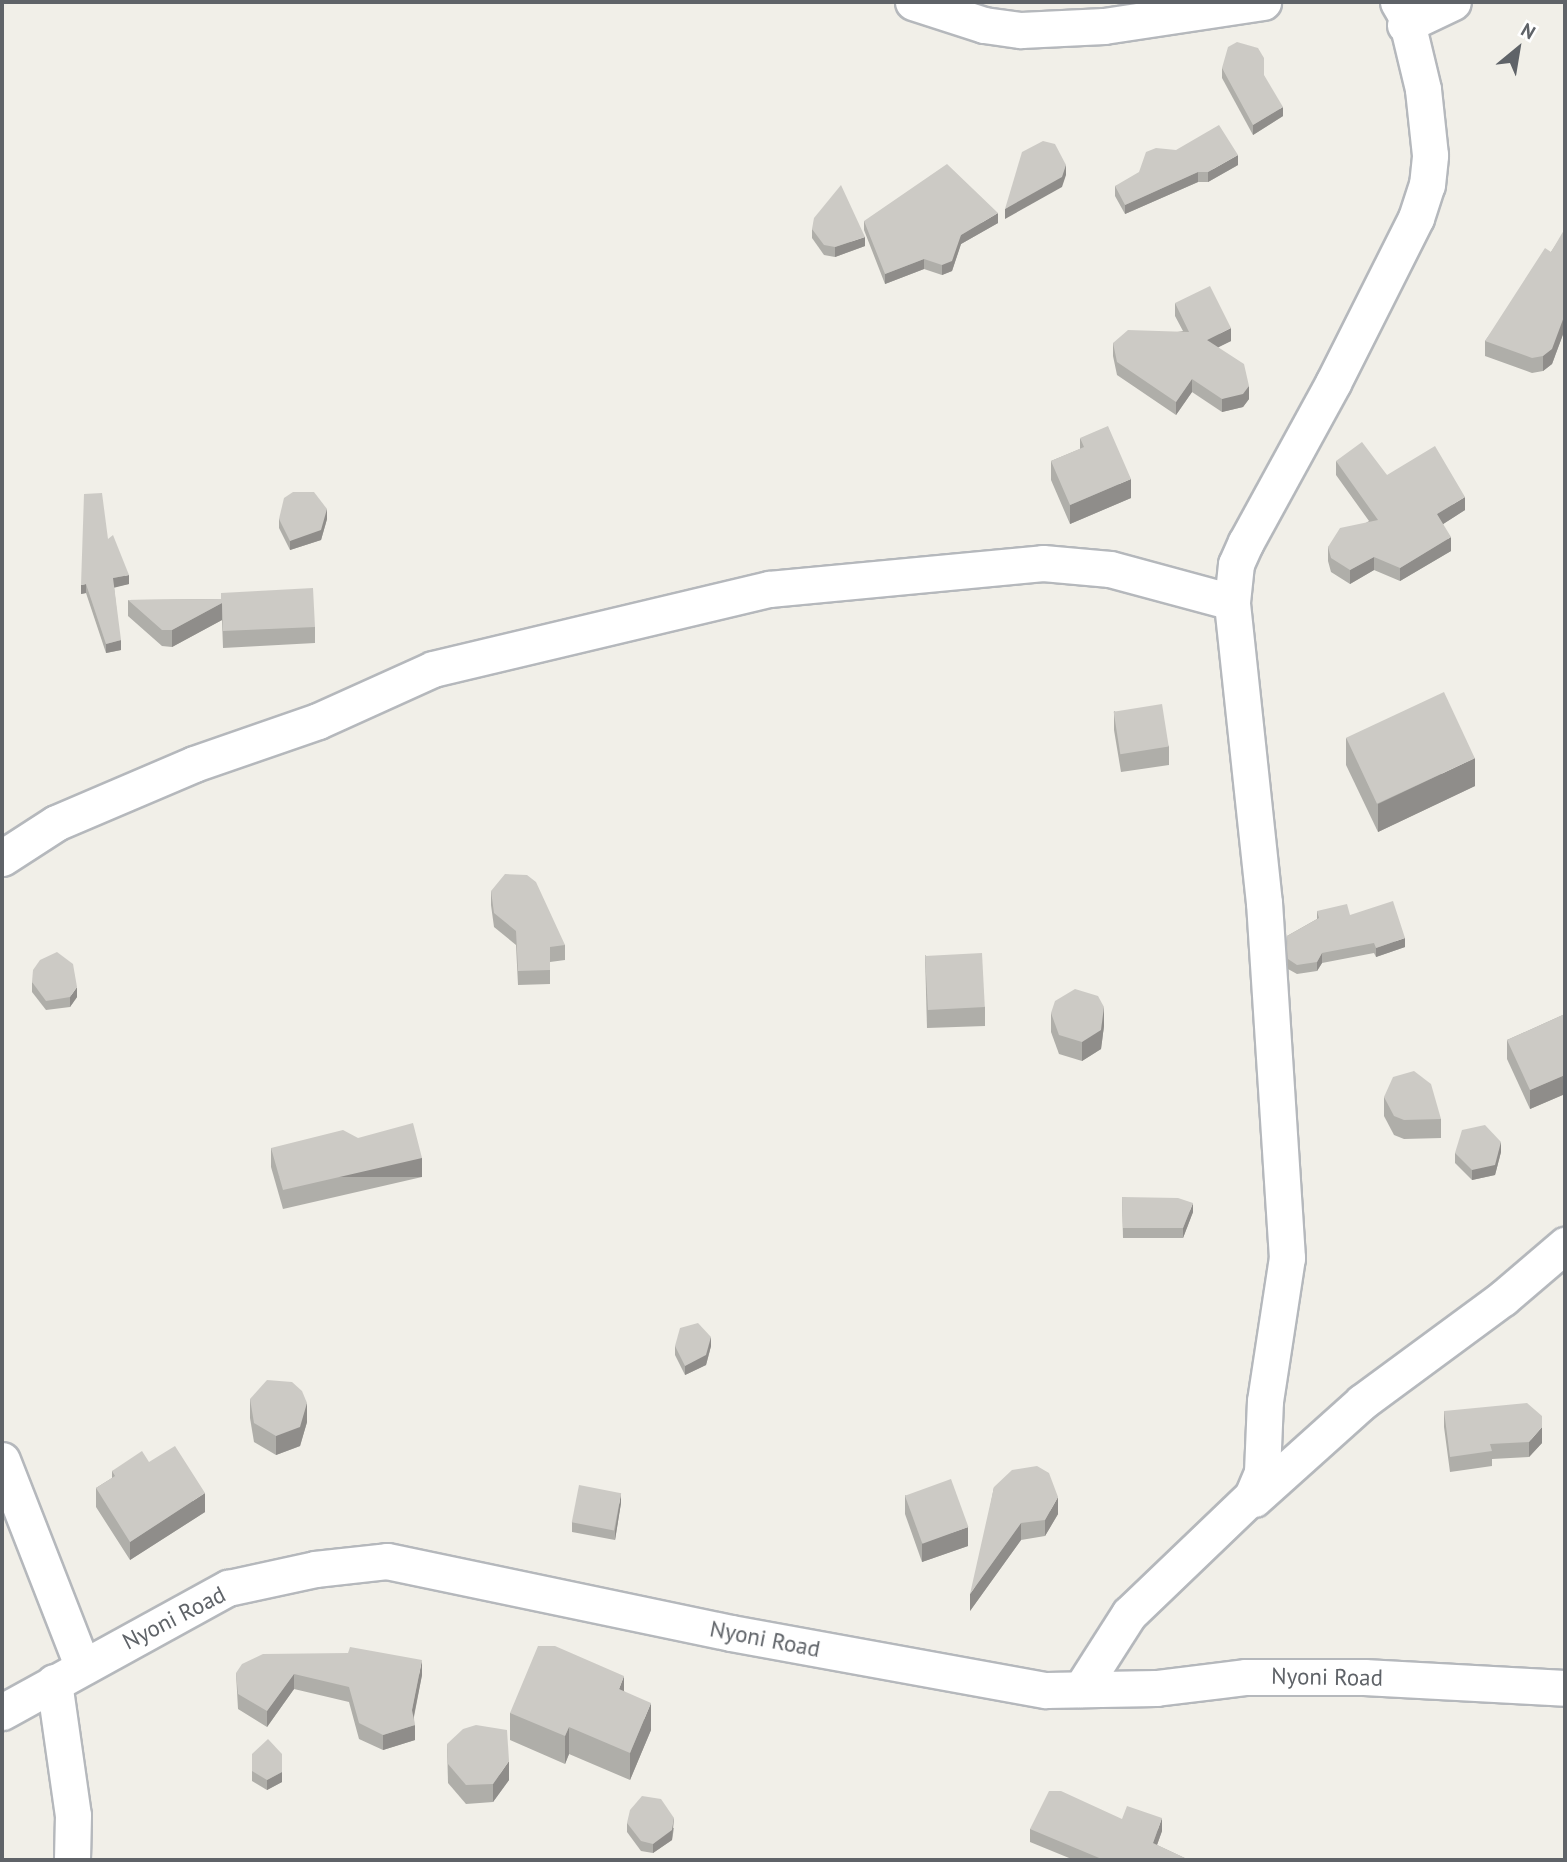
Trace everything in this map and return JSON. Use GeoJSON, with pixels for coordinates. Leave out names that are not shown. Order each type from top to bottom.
{"type":"FeatureCollection","features":[{"type":"Feature","properties":{"kind":"street"},"geometry":{"type":"LineString","coordinates":[[914,2],[984,25],[1021,30],[1104,26],[1263,2]]}},
{"type":"Feature","properties":{"kind":"street"},"geometry":{"type":"LineString","coordinates":[[1212,1537],[1252,1496],[1262,1472],[1265,1401],[1287,1258],[1264,903],[1232,602],[1236,564],[1333,383],[1416,218],[1427,185],[1430,155],[1423,89],[1402,13],[1453,2]]}},
{"type":"Feature","properties":{"kind":"street"},"geometry":{"type":"LineString","coordinates":[[2,858],[56,823],[194,764],[318,721],[433,669],[769,589],[1043,563],[1110,569],[1232,602]]}},
{"type":"Feature","properties":{"kind":"street"},"geometry":{"type":"LineString","coordinates":[[1081,1689],[1129,1614],[1212,1537],[1362,1402],[1503,1298],[1565,1245]]}},
{"type":"Feature","properties":{"kind":"street"},"geometry":{"type":"LineString","coordinates":[[2,1460],[68,1674],[72,1860]]}},
{"type":"Feature","properties":{"kind":"street","name":"Nyoni Road"},"geometry":{"type":"LineString","coordinates":[[2,1712],[228,1588],[315,1569],[387,1561],[946,1674],[1046,1690],[1156,1688],[1246,1677],[1364,1677],[1565,1688]]}},
{"type":"Feature","properties":{"kind":"building"},"geometry":{"type":"Polygon","coordinates":[[[1237,42],[1258,48],[1264,58],[1264,75],[1283,107],[1253,125],[1222,68],[1228,47],[1237,42]]]}},
{"type":"Feature","properties":{"kind":"building"},"geometry":{"type":"Polygon","coordinates":[[[1219,125],[1238,155],[1208,172],[1198,172],[1125,205],[1115,186],[1139,172],[1146,152],[1156,148],[1176,150],[1219,125]]]}},
{"type":"Feature","properties":{"kind":"building"},"geometry":{"type":"Polygon","coordinates":[[[1043,141],[1055,144],[1066,165],[1062,177],[1005,209],[1022,152],[1043,141]]]}},
{"type":"Feature","properties":{"kind":"building"},"geometry":{"type":"Polygon","coordinates":[[[947,164],[998,213],[961,235],[952,261],[942,265],[924,259],[885,274],[864,221],[947,164]]]}},
{"type":"Feature","properties":{"kind":"building"},"geometry":{"type":"Polygon","coordinates":[[[841,185],[865,237],[835,247],[824,245],[812,229],[814,218],[841,185]]]}},
{"type":"Feature","properties":{"kind":"building"},"geometry":{"type":"Polygon","coordinates":[[[1564,230],[1565,314],[1552,349],[1543,356],[1532,358],[1485,341],[1545,248],[1551,252],[1564,230]]]}},
{"type":"Feature","properties":{"kind":"building"},"geometry":{"type":"Polygon","coordinates":[[[1210,286],[1231,328],[1207,340],[1244,364],[1249,386],[1243,394],[1222,399],[1192,379],[1176,402],[1117,362],[1113,343],[1128,330],[1189,332],[1175,303],[1210,286]]]}},
{"type":"Feature","properties":{"kind":"building"},"geometry":{"type":"Polygon","coordinates":[[[1108,426],[1131,479],[1070,505],[1051,461],[1084,447],[1080,438],[1108,426]]]}},
{"type":"Feature","properties":{"kind":"building"},"geometry":{"type":"Polygon","coordinates":[[[1362,442],[1387,475],[1435,446],[1465,497],[1437,514],[1451,537],[1400,568],[1374,557],[1350,570],[1331,558],[1328,547],[1340,528],[1378,520],[1336,461],[1362,442]]]}},
{"type":"Feature","properties":{"kind":"building"},"geometry":{"type":"Polygon","coordinates":[[[293,492],[314,492],[327,509],[321,530],[290,541],[279,519],[284,498],[293,492]]]}},
{"type":"Feature","properties":{"kind":"building"},"geometry":{"type":"Polygon","coordinates":[[[102,493],[108,539],[113,535],[129,575],[113,578],[121,640],[106,644],[86,584],[81,585],[84,494],[102,493]]]}},
{"type":"Feature","properties":{"kind":"building"},"geometry":{"type":"Polygon","coordinates":[[[313,588],[315,627],[223,631],[222,603],[172,630],[162,630],[128,600],[221,599],[221,593],[313,588]]]}},
{"type":"Feature","properties":{"kind":"building"},"geometry":{"type":"Polygon","coordinates":[[[1444,692],[1475,758],[1377,804],[1346,738],[1444,692]]]}},
{"type":"Feature","properties":{"kind":"building"},"geometry":{"type":"Polygon","coordinates":[[[1162,704],[1169,746],[1120,754],[1114,712],[1162,704]]]}},
{"type":"Feature","properties":{"kind":"building"},"geometry":{"type":"Polygon","coordinates":[[[505,874],[527,875],[536,882],[565,945],[550,947],[550,970],[518,971],[516,931],[494,913],[491,891],[505,874]]]}},
{"type":"Feature","properties":{"kind":"building"},"geometry":{"type":"Polygon","coordinates":[[[1393,901],[1405,938],[1376,948],[1374,943],[1322,953],[1317,962],[1297,965],[1288,959],[1287,936],[1319,918],[1317,911],[1347,904],[1350,915],[1393,901]]]}},
{"type":"Feature","properties":{"kind":"building"},"geometry":{"type":"Polygon","coordinates":[[[57,952],[73,964],[77,987],[70,997],[46,1001],[32,982],[33,970],[40,960],[57,952]]]}},
{"type":"Feature","properties":{"kind":"building"},"geometry":{"type":"Polygon","coordinates":[[[982,953],[985,1007],[928,1010],[925,956],[982,953]]]}},
{"type":"Feature","properties":{"kind":"building"},"geometry":{"type":"Polygon","coordinates":[[[1075,989],[1098,996],[1104,1007],[1101,1030],[1082,1042],[1059,1035],[1051,1013],[1055,1001],[1075,989]]]}},
{"type":"Feature","properties":{"kind":"building"},"geometry":{"type":"Polygon","coordinates":[[[1565,1014],[1565,1075],[1530,1090],[1507,1040],[1565,1014]]]}},
{"type":"Feature","properties":{"kind":"building"},"geometry":{"type":"Polygon","coordinates":[[[1414,1071],[1431,1084],[1441,1119],[1404,1120],[1394,1116],[1384,1097],[1393,1077],[1414,1071]]]}},
{"type":"Feature","properties":{"kind":"building"},"geometry":{"type":"Polygon","coordinates":[[[413,1123],[422,1158],[283,1190],[271,1148],[343,1130],[358,1138],[413,1123]]]}},
{"type":"Feature","properties":{"kind":"building"},"geometry":{"type":"Polygon","coordinates":[[[1485,1125],[1501,1142],[1495,1165],[1472,1170],[1455,1153],[1462,1130],[1485,1125]]]}},
{"type":"Feature","properties":{"kind":"building"},"geometry":{"type":"Polygon","coordinates":[[[1122,1197],[1178,1198],[1193,1203],[1183,1228],[1123,1228],[1122,1197]]]}},
{"type":"Feature","properties":{"kind":"building"},"geometry":{"type":"Polygon","coordinates":[[[698,1323],[711,1337],[706,1355],[685,1366],[675,1346],[680,1328],[698,1323]]]}},
{"type":"Feature","properties":{"kind":"building"},"geometry":{"type":"Polygon","coordinates":[[[267,1380],[292,1382],[302,1391],[307,1403],[300,1427],[276,1436],[254,1423],[250,1399],[267,1380]]]}},
{"type":"Feature","properties":{"kind":"building"},"geometry":{"type":"Polygon","coordinates":[[[1527,1403],[1542,1416],[1542,1427],[1529,1442],[1490,1444],[1492,1451],[1450,1457],[1444,1411],[1527,1403]]]}},
{"type":"Feature","properties":{"kind":"building"},"geometry":{"type":"Polygon","coordinates":[[[175,1446],[205,1493],[130,1542],[96,1488],[115,1476],[112,1471],[142,1451],[149,1462],[175,1446]]]}},
{"type":"Feature","properties":{"kind":"building"},"geometry":{"type":"Polygon","coordinates":[[[1037,1466],[1049,1473],[1058,1497],[1045,1520],[1021,1523],[970,1594],[994,1487],[1012,1470],[1037,1466]]]}},
{"type":"Feature","properties":{"kind":"building"},"geometry":{"type":"Polygon","coordinates":[[[951,1479],[968,1527],[922,1544],[905,1496],[951,1479]]]}},
{"type":"Feature","properties":{"kind":"building"},"geometry":{"type":"Polygon","coordinates":[[[579,1485],[621,1493],[614,1531],[572,1522],[579,1485]]]}},
{"type":"Feature","properties":{"kind":"building"},"geometry":{"type":"Polygon","coordinates":[[[538,1646],[555,1646],[624,1676],[619,1689],[651,1703],[630,1753],[569,1727],[565,1736],[510,1713],[538,1646]]]}},
{"type":"Feature","properties":{"kind":"building"},"geometry":{"type":"Polygon","coordinates":[[[350,1647],[422,1660],[412,1710],[415,1725],[383,1735],[359,1723],[349,1687],[294,1674],[267,1711],[238,1694],[236,1673],[242,1664],[263,1654],[348,1653],[350,1647]]]}},
{"type":"Feature","properties":{"kind":"building"},"geometry":{"type":"Polygon","coordinates":[[[476,1725],[507,1730],[509,1761],[493,1784],[466,1785],[448,1764],[447,1744],[463,1729],[476,1725]]]}},
{"type":"Feature","properties":{"kind":"building"},"geometry":{"type":"Polygon","coordinates":[[[268,1739],[282,1754],[282,1772],[267,1780],[252,1771],[252,1754],[268,1739]]]}},
{"type":"Feature","properties":{"kind":"building"},"geometry":{"type":"Polygon","coordinates":[[[1049,1791],[1061,1791],[1122,1819],[1127,1806],[1162,1818],[1153,1843],[1189,1860],[1104,1860],[1030,1829],[1049,1791]]]}},
{"type":"Feature","properties":{"kind":"building"},"geometry":{"type":"Polygon","coordinates":[[[642,1796],[661,1799],[674,1818],[672,1830],[653,1844],[641,1841],[627,1823],[630,1810],[642,1796]]]}}]}
